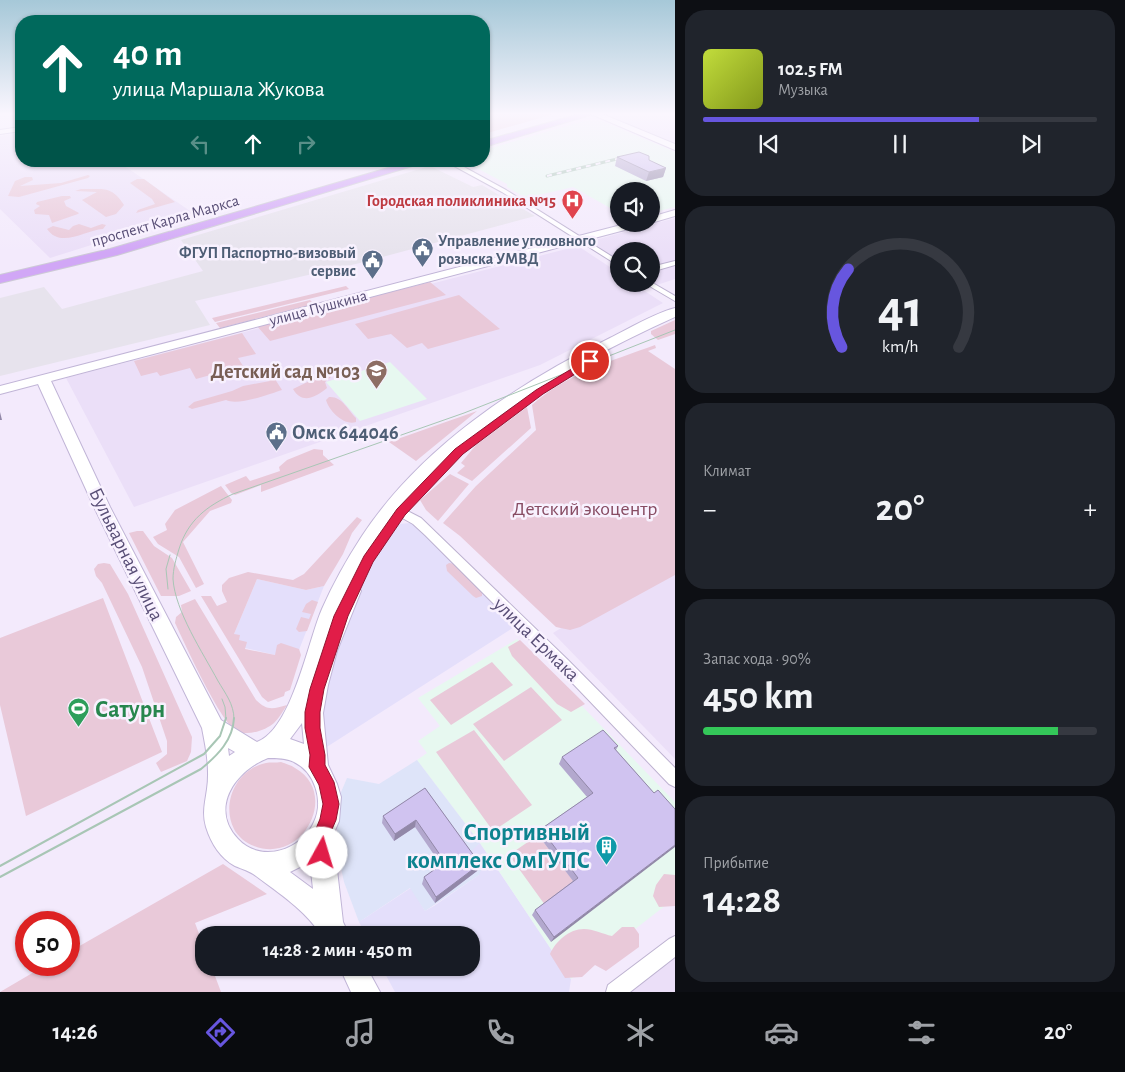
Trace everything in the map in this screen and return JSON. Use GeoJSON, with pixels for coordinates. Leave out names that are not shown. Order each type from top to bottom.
{"type":"FeatureCollection","features":[{"type":"Feature","properties":{"kind":"main road","name":"проспект Карла Маркса"},"geometry":{"type":"LineString","coordinates":[[133,244],[390,167]]}},
{"type":"Feature","properties":{"kind":"main road","name":"проспект Карла Маркса"},"geometry":{"type":"LineString","coordinates":[[0,279],[133,244],[403,167]]}},
{"type":"Feature","properties":{"kind":"main road"},"geometry":{"type":"LineString","coordinates":[[660,217],[675,213]]}},
{"type":"Feature","properties":{"kind":"main road","name":"проспект Карла Маркса"},"geometry":{"type":"LineString","coordinates":[[0,274],[111,250]]}},
{"type":"Feature","properties":{"kind":"main road"},"geometry":{"type":"LineString","coordinates":[[213,727],[261,750],[285,748],[300,752],[317,767],[326,782],[331,804],[328,820],[321,836],[305,853],[284,863],[261,864],[242,858],[228,846],[218,829],[214,810],[218,790],[225,775],[237,762],[261,750],[287,726],[296,711],[322,632],[338,595],[358,557],[419,477],[451,447],[512,402],[603,346],[675,312]]}},
{"type":"Feature","properties":{"kind":"main road"},"geometry":{"type":"LineString","coordinates":[[317,767],[312,712],[328,652],[345,607],[360,575],[396,509],[459,451],[527,401],[561,378],[613,348],[675,318]]}},
{"type":"Feature","properties":{"kind":"main road","name":"улица Пушкина"},"geometry":{"type":"LineString","coordinates":[[0,390],[43,379]]}},
{"type":"Feature","properties":{"kind":"main road","name":"Бульварная улица"},"geometry":{"type":"LineString","coordinates":[[43,379],[102,507],[213,727],[218,754],[218,790]]}},
{"type":"Feature","properties":{"kind":"main road"},"geometry":{"type":"LineString","coordinates":[[321,836],[323,870],[332,926]]}},
{"type":"Feature","properties":{"kind":"main road"},"geometry":{"type":"LineString","coordinates":[[261,864],[311,904],[330,926]]}},
{"type":"Feature","properties":{"kind":"main road"},"geometry":{"type":"LineString","coordinates":[[357,976],[366,992]]}},
{"type":"Feature","properties":{"kind":"street"},"geometry":{"type":"LineString","coordinates":[[459,167],[502,190],[610,258]]}},
{"type":"Feature","properties":{"kind":"street","name":"улица Пушкина"},"geometry":{"type":"LineString","coordinates":[[43,379],[610,231]]}},
{"type":"Feature","properties":{"kind":"street"},"geometry":{"type":"LineString","coordinates":[[660,267],[675,263]]}},
{"type":"Feature","properties":{"kind":"street"},"geometry":{"type":"LineString","coordinates":[[660,290],[675,299]]}},
{"type":"Feature","properties":{"kind":"street","name":"улица Ермака"},"geometry":{"type":"LineString","coordinates":[[396,509],[418,522],[429,532],[563,664],[675,779]]}},
{"type":"Feature","properties":{"kind":"street"},"geometry":{"type":"LineString","coordinates":[[615,992],[675,945]]}},
{"type":"Feature","properties":{"kind":"shaded area"},"geometry":{"type":"Polygon","coordinates":[[[0,160],[15,160],[15,167],[126,167],[193,213],[50,258],[0,209],[0,160]]]}},
{"type":"Feature","properties":{"kind":"shaded area"},"geometry":{"type":"Polygon","coordinates":[[[490,160],[675,160],[675,207],[660,211],[660,182],[610,182],[610,208],[573,187],[526,198],[507,187],[507,184],[474,167],[490,167],[490,160]]]}},
{"type":"Feature","properties":{"kind":"shaded area"},"geometry":{"type":"Polygon","coordinates":[[[427,167],[432,167],[473,187],[482,185],[535,216],[360,263],[195,301],[210,325],[0,376],[0,298],[44,287],[62,309],[203,271],[181,240],[427,167]]]}},
{"type":"Feature","properties":{"kind":"shaded area"},"geometry":{"type":"Polygon","coordinates":[[[675,218],[675,279],[660,284],[660,242],[610,242],[610,255],[588,242],[624,232],[660,232],[660,222],[675,218]]]}},
{"type":"Feature","properties":{"kind":"shaded area"},"geometry":{"type":"Polygon","coordinates":[[[578,246],[610,267],[610,292],[646,292],[663,303],[540,365],[134,507],[66,378],[578,246]]]}},
{"type":"Feature","properties":{"kind":"shaded area","name":"Детский сад №103"},"geometry":{"type":"Polygon","coordinates":[[[390,362],[427,399],[360,421],[326,382],[390,362]]]}},
{"type":"Feature","properties":{"kind":"shaded area"},"geometry":{"type":"Polygon","coordinates":[[[411,523],[419,528],[519,624],[322,750],[320,730],[331,657],[350,604],[372,560],[391,531],[398,524],[411,523]]]}},
{"type":"Feature","properties":{"kind":"shaded area"},"geometry":{"type":"Polygon","coordinates":[[[675,558],[675,759],[553,633],[675,558]]]}},
{"type":"Feature","properties":{"kind":"shaded area"},"geometry":{"type":"Polygon","coordinates":[[[257,579],[306,590],[324,586],[297,655],[275,655],[245,648],[234,634],[257,579]]]}},
{"type":"Feature","properties":{"kind":"shaded area"},"geometry":{"type":"Polygon","coordinates":[[[517,639],[675,802],[675,898],[571,979],[480,843],[417,760],[427,753],[418,741],[440,726],[418,698],[517,639]]]}},
{"type":"Feature","properties":{"kind":"shaded area"},"geometry":{"type":"Polygon","coordinates":[[[417,760],[480,843],[470,852],[482,868],[479,875],[425,911],[410,888],[359,922],[344,882],[336,845],[339,797],[347,778],[379,784],[417,760]]]}},
{"type":"Feature","properties":{"kind":"shaded area"},"geometry":{"type":"Polygon","coordinates":[[[480,843],[571,979],[569,992],[395,992],[386,976],[480,976],[480,926],[361,926],[359,922],[411,888],[425,911],[434,906],[479,875],[469,852],[480,843]]]}},
{"type":"Feature","properties":{"kind":"shaded area"},"geometry":{"type":"Polygon","coordinates":[[[675,954],[675,992],[627,992],[675,954]]]}},
{"type":"Feature","properties":{"kind":"green space"},"geometry":{"type":"Polygon","coordinates":[[[90,176],[88,178],[19,197],[8,196],[15,181],[25,177],[32,177],[33,180],[20,186],[61,183],[90,176]]]}},
{"type":"Feature","properties":{"kind":"green space"},"geometry":{"type":"Polygon","coordinates":[[[137,179],[144,179],[175,202],[136,213],[138,210],[155,204],[152,199],[130,183],[137,179]]]}},
{"type":"Feature","properties":{"kind":"green space"},"geometry":{"type":"Polygon","coordinates":[[[81,189],[110,191],[124,205],[116,214],[106,217],[82,200],[97,192],[75,191],[81,189]]]}},
{"type":"Feature","properties":{"kind":"green space"},"geometry":{"type":"Polygon","coordinates":[[[70,196],[71,198],[64,201],[66,206],[78,214],[52,223],[49,215],[35,214],[34,210],[40,206],[36,204],[37,202],[70,196]]]}},
{"type":"Feature","properties":{"kind":"green space"},"geometry":{"type":"Polygon","coordinates":[[[79,224],[91,228],[102,224],[106,225],[103,229],[66,238],[59,238],[47,229],[53,226],[69,230],[79,224]]]}},
{"type":"Feature","properties":{"kind":"green space"},"geometry":{"type":"Polygon","coordinates":[[[430,282],[446,295],[270,341],[257,326],[430,282]]]}},
{"type":"Feature","properties":{"kind":"green space"},"geometry":{"type":"Polygon","coordinates":[[[346,286],[349,289],[215,322],[212,318],[346,286]]]}},
{"type":"Feature","properties":{"kind":"green space"},"geometry":{"type":"Polygon","coordinates":[[[459,295],[500,329],[428,349],[422,343],[407,348],[391,334],[368,339],[355,324],[459,295]]]}},
{"type":"Feature","properties":{"kind":"green space"},"geometry":{"type":"Polygon","coordinates":[[[310,300],[314,304],[220,328],[216,323],[310,300]]]}},
{"type":"Feature","properties":{"kind":"green space"},"geometry":{"type":"Polygon","coordinates":[[[675,320],[675,334],[658,340],[651,334],[651,331],[675,320]]]}},
{"type":"Feature","properties":{"kind":"green space"},"geometry":{"type":"Polygon","coordinates":[[[242,333],[256,354],[238,358],[243,366],[196,379],[190,368],[160,376],[157,372],[141,376],[134,361],[242,333]]]}},
{"type":"Feature","properties":{"kind":"green space","name":"Детский экоцентр"},"geometry":{"type":"Polygon","coordinates":[[[655,345],[656,348],[648,351],[675,369],[675,575],[580,627],[570,630],[556,627],[460,536],[443,523],[476,486],[536,430],[532,405],[560,384],[575,376],[655,345]]]}},
{"type":"Feature","properties":{"kind":"green space"},"geometry":{"type":"Polygon","coordinates":[[[324,374],[331,377],[325,382],[327,388],[314,396],[309,398],[301,397],[293,389],[324,374]]]}},
{"type":"Feature","properties":{"kind":"green space"},"geometry":{"type":"Polygon","coordinates":[[[269,375],[273,376],[282,390],[246,401],[226,400],[192,409],[188,407],[194,402],[243,386],[270,381],[267,378],[269,375]]]}},
{"type":"Feature","properties":{"kind":"green space"},"geometry":{"type":"Polygon","coordinates":[[[329,397],[334,397],[341,401],[356,418],[356,422],[347,422],[338,417],[326,400],[329,397]]]}},
{"type":"Feature","properties":{"kind":"green space"},"geometry":{"type":"Polygon","coordinates":[[[527,407],[531,428],[472,481],[457,473],[465,466],[461,463],[476,445],[527,407]]]}},
{"type":"Feature","properties":{"kind":"green space"},"geometry":{"type":"Polygon","coordinates":[[[477,411],[416,461],[389,442],[477,411]]]}},
{"type":"Feature","properties":{"kind":"green space"},"geometry":{"type":"Polygon","coordinates":[[[314,449],[323,450],[323,455],[334,465],[261,492],[261,485],[235,495],[225,485],[246,476],[250,481],[280,471],[279,467],[287,460],[314,449]]]}},
{"type":"Feature","properties":{"kind":"green space"},"geometry":{"type":"Polygon","coordinates":[[[450,474],[469,484],[438,521],[426,510],[420,500],[450,474]]]}},
{"type":"Feature","properties":{"kind":"green space"},"geometry":{"type":"Polygon","coordinates":[[[221,486],[232,500],[231,503],[210,511],[183,542],[204,584],[196,588],[179,557],[158,544],[153,537],[167,530],[165,524],[175,510],[221,486]]]}},
{"type":"Feature","properties":{"kind":"green space"},"geometry":{"type":"Polygon","coordinates":[[[357,517],[362,520],[352,533],[343,554],[324,586],[306,590],[257,579],[234,634],[240,635],[239,640],[247,642],[245,649],[275,655],[277,645],[281,643],[299,649],[301,655],[290,690],[285,692],[284,696],[268,702],[262,697],[201,596],[211,596],[217,606],[227,602],[222,591],[222,585],[229,578],[248,572],[293,580],[304,574],[357,517]]]}},
{"type":"Feature","properties":{"kind":"green space"},"geometry":{"type":"Polygon","coordinates":[[[143,531],[154,546],[172,558],[191,591],[179,596],[161,596],[129,533],[143,531]]]}},
{"type":"Feature","properties":{"kind":"green space"},"geometry":{"type":"Polygon","coordinates":[[[449,563],[456,564],[482,590],[482,596],[476,598],[473,596],[447,571],[446,565],[449,563]]]}},
{"type":"Feature","properties":{"kind":"green space"},"geometry":{"type":"Polygon","coordinates":[[[98,564],[110,564],[128,594],[192,737],[191,752],[187,761],[161,772],[156,763],[167,754],[167,741],[142,667],[102,583],[96,576],[94,569],[98,564]]]}},
{"type":"Feature","properties":{"kind":"green space","name":"Сатурн"},"geometry":{"type":"Polygon","coordinates":[[[103,598],[162,752],[26,816],[0,705],[0,638],[103,598]]]}},
{"type":"Feature","properties":{"kind":"green space"},"geometry":{"type":"Polygon","coordinates":[[[195,599],[256,700],[270,708],[287,705],[278,719],[270,726],[255,732],[239,732],[228,723],[220,712],[175,623],[176,617],[182,612],[181,605],[195,599]]]}},
{"type":"Feature","properties":{"kind":"green space"},"geometry":{"type":"Polygon","coordinates":[[[312,600],[318,602],[307,631],[299,632],[296,629],[301,617],[309,619],[311,614],[302,612],[306,604],[312,600]]]}},
{"type":"Feature","properties":{"kind":"green space"},"geometry":{"type":"Polygon","coordinates":[[[520,640],[585,704],[571,712],[557,704],[512,656],[508,647],[520,640]]]}},
{"type":"Feature","properties":{"kind":"green space"},"geometry":{"type":"Polygon","coordinates":[[[492,662],[513,685],[451,725],[430,700],[492,662]]]}},
{"type":"Feature","properties":{"kind":"green space"},"geometry":{"type":"Polygon","coordinates":[[[531,687],[562,720],[504,761],[473,724],[531,687]]]}},
{"type":"Feature","properties":{"kind":"green space"},"geometry":{"type":"Polygon","coordinates":[[[474,730],[532,805],[493,831],[436,752],[474,730]]]}},
{"type":"Feature","properties":{"kind":"green space"},"geometry":{"type":"Polygon","coordinates":[[[281,762],[293,767],[308,779],[314,793],[315,809],[310,824],[300,836],[287,845],[272,849],[254,846],[238,835],[230,819],[229,809],[234,789],[239,780],[255,767],[266,763],[281,762]]]}},
{"type":"Feature","properties":{"kind":"green space"},"geometry":{"type":"Polygon","coordinates":[[[538,835],[575,883],[545,905],[509,855],[538,835]]]}},
{"type":"Feature","properties":{"kind":"green space"},"geometry":{"type":"Polygon","coordinates":[[[223,864],[267,894],[195,923],[195,976],[215,976],[221,992],[0,992],[27,976],[80,976],[80,946],[223,864]]]}},
{"type":"Feature","properties":{"kind":"green space"},"geometry":{"type":"Polygon","coordinates":[[[664,874],[675,875],[675,906],[659,907],[653,896],[656,885],[664,874]]]}},
{"type":"Feature","properties":{"kind":"green space"},"geometry":{"type":"Polygon","coordinates":[[[622,927],[634,927],[639,934],[639,947],[606,971],[595,965],[582,977],[565,978],[550,954],[559,940],[573,931],[587,929],[612,936],[622,927]]]}},
{"type":"Feature","properties":{"kind":"building"},"geometry":{"type":"Polygon","coordinates":[[[624,160],[650,160],[666,168],[649,172],[624,160]]]}},
{"type":"Feature","properties":{"kind":"building"},"geometry":{"type":"Polygon","coordinates":[[[603,730],[618,746],[614,748],[654,793],[658,790],[675,809],[675,845],[554,937],[535,910],[578,878],[541,829],[593,793],[562,757],[603,730]]]}},
{"type":"Feature","properties":{"kind":"building"},"geometry":{"type":"Polygon","coordinates":[[[425,788],[480,864],[436,897],[424,877],[445,862],[416,820],[395,834],[383,816],[425,788]]]}},
{"type":"Feature","properties":{"kind":"tram line"},"geometry":{"type":"LineString","coordinates":[[234,718],[229,699],[191,632],[175,591],[173,575],[179,549],[188,530],[200,515],[233,494],[464,413],[675,330]]}},
{"type":"Feature","properties":{"kind":"tram line"},"geometry":{"type":"LineString","coordinates":[[168,589],[166,569],[170,555]]}},
{"type":"Feature","properties":{"kind":"tram line"},"geometry":{"type":"LineString","coordinates":[[222,699],[226,718]]}},
{"type":"Feature","properties":{"kind":"tram line"},"geometry":{"type":"LineString","coordinates":[[0,866],[204,754],[220,736],[226,718]]}},
{"type":"Feature","properties":{"kind":"tram line"},"geometry":{"type":"LineString","coordinates":[[0,877],[201,769],[228,740],[234,718]]}},
{"type":"Feature","properties":{"kind":"railway"},"geometry":{"type":"LineString","coordinates":[[547,176],[612,160]]}},
{"type":"Feature","properties":{"kind":"place","name":"Городская поликлиника №15"},"geometry":{"type":"Point","coordinates":[572,219]}},
{"type":"Feature","properties":{"kind":"place","name":"Управление уголовного розыска УМВД"},"geometry":{"type":"Point","coordinates":[422,268]}},
{"type":"Feature","properties":{"kind":"place","name":"ФГУП Паспортно-визовый сервис"},"geometry":{"type":"Point","coordinates":[372,280]}},
{"type":"Feature","properties":{"kind":"place","name":"Детский сад №103"},"geometry":{"type":"Point","coordinates":[376,390]}},
{"type":"Feature","properties":{"kind":"place","name":"Омск 644046"},"geometry":{"type":"Point","coordinates":[276,451]}},
{"type":"Feature","properties":{"kind":"place","name":"Сатурн"},"geometry":{"type":"Point","coordinates":[79,728]}},
{"type":"Feature","properties":{"kind":"place","name":"Спортивный комплекс ОмГУПС"},"geometry":{"type":"Point","coordinates":[606,865]}},
{"type":"Feature","properties":{"kind":"route"},"geometry":{"type":"LineString","coordinates":[[322,853],[321,836],[328,820],[331,804],[326,782],[317,767],[312,712],[328,652],[341,616],[348,598],[368,560],[401,512],[459,451],[540,392],[590,361]]}}]}
